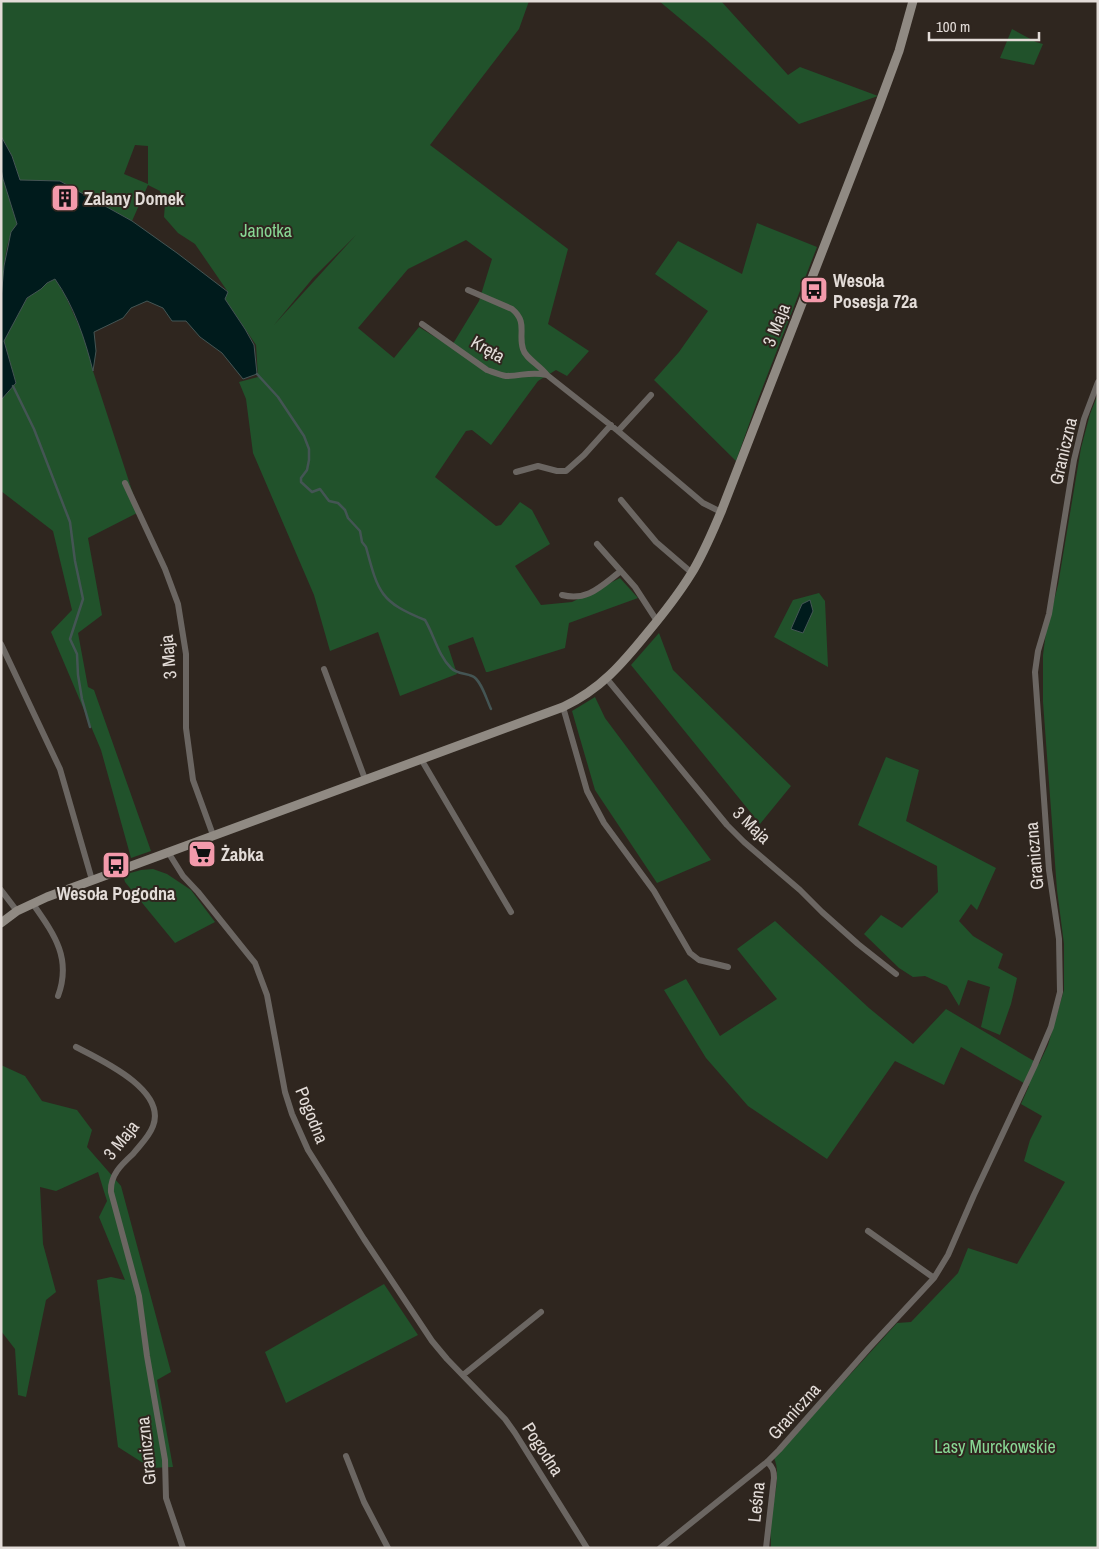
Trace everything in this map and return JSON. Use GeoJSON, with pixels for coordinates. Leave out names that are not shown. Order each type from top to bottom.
{"type":"FeatureCollection","features":[{"type":"Feature","properties":{"kind":"street","name":"3 Maja"},"geometry":{"type":"LineString","coordinates":[[1,923],[33,904],[92,880],[563,707],[586,695],[607,679],[622,664],[657,621],[692,573],[721,512],[879,105],[899,51],[914,1]]}},
{"type":"Feature","properties":{"kind":"street","name":"Kręta"},"geometry":{"type":"LineString","coordinates":[[468,290],[517,313],[522,322],[523,350],[525,354],[543,369],[547,375],[611,425],[703,503],[721,512]]}},
{"type":"Feature","properties":{"kind":"street","name":"Kręta"},"geometry":{"type":"LineString","coordinates":[[422,324],[487,370],[506,376],[537,372],[547,375]]}},
{"type":"Feature","properties":{"kind":"street","name":"Graniczna"},"geometry":{"type":"LineString","coordinates":[[660,1548],[767,1462],[934,1278],[948,1255],[1051,1027],[1060,992],[1059,939],[1049,870],[1036,672],[1038,651],[1049,614],[1074,460],[1088,408],[1098,382]]}},
{"type":"Feature","properties":{"kind":"street"},"geometry":{"type":"LineString","coordinates":[[618,431],[651,395]]}},
{"type":"Feature","properties":{"kind":"street"},"geometry":{"type":"LineString","coordinates":[[516,472],[538,466],[557,471],[566,471],[584,455],[611,425]]}},
{"type":"Feature","properties":{"kind":"street","name":"3 Maja"},"geometry":{"type":"LineString","coordinates":[[126,482],[166,569],[178,604],[186,654],[186,728],[193,780],[213,835]]}},
{"type":"Feature","properties":{"kind":"street"},"geometry":{"type":"LineString","coordinates":[[621,500],[656,542],[692,573]]}},
{"type":"Feature","properties":{"kind":"street"},"geometry":{"type":"LineString","coordinates":[[597,544],[635,587],[657,621]]}},
{"type":"Feature","properties":{"kind":"street"},"geometry":{"type":"LineString","coordinates":[[562,595],[582,597],[594,591],[621,570]]}},
{"type":"Feature","properties":{"kind":"street"},"geometry":{"type":"LineString","coordinates":[[1,644],[60,769],[92,880]]}},
{"type":"Feature","properties":{"kind":"street"},"geometry":{"type":"LineString","coordinates":[[324,669],[366,779]]}},
{"type":"Feature","properties":{"kind":"street","name":"3 Maja"},"geometry":{"type":"LineString","coordinates":[[607,679],[727,825],[858,944],[896,974]]}},
{"type":"Feature","properties":{"kind":"street"},"geometry":{"type":"LineString","coordinates":[[563,707],[587,791],[604,823],[654,891],[690,953],[699,960],[728,967]]}},
{"type":"Feature","properties":{"kind":"street"},"geometry":{"type":"LineString","coordinates":[[421,759],[511,912]]}},
{"type":"Feature","properties":{"kind":"street","name":"Pogodna"},"geometry":{"type":"LineString","coordinates":[[168,852],[183,876],[255,963],[267,995],[285,1092],[292,1114],[308,1150],[364,1240],[427,1334],[447,1359],[505,1419],[587,1548]]}},
{"type":"Feature","properties":{"kind":"street"},"geometry":{"type":"LineString","coordinates":[[1,890],[17,912]]}},
{"type":"Feature","properties":{"kind":"street"},"geometry":{"type":"LineString","coordinates":[[33,904],[50,929],[63,960],[61,988],[58,996]]}},
{"type":"Feature","properties":{"kind":"street","name":"3 Maja"},"geometry":{"type":"LineString","coordinates":[[76,1047],[127,1075],[148,1097],[154,1109],[154,1125],[150,1134],[114,1174],[111,1185],[139,1296],[146,1349]]}},
{"type":"Feature","properties":{"kind":"street"},"geometry":{"type":"LineString","coordinates":[[868,1231],[934,1278]]}},
{"type":"Feature","properties":{"kind":"street"},"geometry":{"type":"LineString","coordinates":[[462,1375],[541,1312]]}},
{"type":"Feature","properties":{"kind":"street","name":"Graniczna"},"geometry":{"type":"LineString","coordinates":[[146,1349],[165,1460],[166,1498],[183,1548]]}},
{"type":"Feature","properties":{"kind":"street"},"geometry":{"type":"LineString","coordinates":[[346,1456],[364,1502],[388,1548]]}},
{"type":"Feature","properties":{"kind":"street","name":"Leśna"},"geometry":{"type":"LineString","coordinates":[[766,1548],[774,1478],[774,1470],[767,1462]]}},
{"type":"Feature","properties":{"kind":"green space","name":"Janotka"},"geometry":{"type":"Polygon","coordinates":[[[1,1],[529,1],[519,29],[430,145],[568,249],[548,324],[589,351],[567,376],[556,370],[538,381],[491,445],[472,430],[466,431],[435,477],[496,526],[501,525],[520,502],[532,510],[550,544],[515,566],[541,605],[572,602],[620,578],[638,598],[569,623],[565,648],[488,672],[486,672],[473,637],[448,646],[457,674],[400,696],[378,632],[330,651],[314,595],[253,453],[246,399],[239,382],[258,377],[256,345],[225,299],[228,292],[195,244],[178,233],[164,217],[165,204],[160,191],[148,185],[132,221],[60,181],[20,180],[12,156],[1,136],[1,1]],[[135,145],[124,174],[148,184],[148,146],[135,145]],[[356,235],[313,278],[274,325],[356,235]],[[466,240],[408,269],[358,328],[394,358],[419,327],[451,347],[479,301],[492,259],[466,240]]]}},
{"type":"Feature","properties":{"kind":"green space"},"geometry":{"type":"Polygon","coordinates":[[[659,1],[721,1],[788,75],[800,67],[878,96],[799,124],[707,41],[659,1]]]}},
{"type":"Feature","properties":{"kind":"green space"},"geometry":{"type":"Polygon","coordinates":[[[1012,29],[1043,44],[1034,65],[1000,58],[1012,29]]]}},
{"type":"Feature","properties":{"kind":"green space"},"geometry":{"type":"Polygon","coordinates":[[[1,169],[17,224],[6,250],[1,299],[1,169]]]}},
{"type":"Feature","properties":{"kind":"green space"},"geometry":{"type":"Polygon","coordinates":[[[757,223],[817,247],[736,461],[654,380],[679,352],[708,311],[655,274],[678,241],[742,274],[757,223]]]}},
{"type":"Feature","properties":{"kind":"green space"},"geometry":{"type":"Polygon","coordinates":[[[55,279],[65,295],[86,342],[93,371],[139,512],[88,538],[102,615],[78,633],[88,687],[94,690],[151,851],[131,858],[101,750],[51,632],[72,610],[53,531],[1,491],[1,400],[16,383],[4,341],[23,304],[40,288],[55,279]]]}},
{"type":"Feature","properties":{"kind":"green space","name":"Lasy Murckowskie"},"geometry":{"type":"Polygon","coordinates":[[[1098,394],[1098,1548],[771,1548],[770,1524],[777,1482],[774,1458],[897,1323],[911,1322],[958,1273],[968,1248],[1017,1264],[1065,1182],[1024,1161],[1030,1140],[1042,1116],[1021,1104],[1029,1086],[961,1047],[944,1085],[895,1061],[827,1159],[748,1106],[706,1058],[664,990],[686,979],[720,1036],[777,999],[737,949],[775,921],[869,1008],[913,1044],[946,1009],[1039,1064],[1048,1045],[1064,990],[1064,944],[1057,890],[1043,702],[1043,655],[1046,632],[1058,585],[1081,448],[1090,414],[1098,394]]]}},
{"type":"Feature","properties":{"kind":"green space"},"geometry":{"type":"Polygon","coordinates":[[[819,593],[825,601],[828,667],[774,637],[793,600],[819,593]]]}},
{"type":"Feature","properties":{"kind":"green space"},"geometry":{"type":"Polygon","coordinates":[[[659,633],[673,670],[791,786],[760,824],[631,665],[659,633]]]}},
{"type":"Feature","properties":{"kind":"green space"},"geometry":{"type":"Polygon","coordinates":[[[595,697],[605,718],[711,860],[657,883],[595,790],[572,711],[595,697]]]}},
{"type":"Feature","properties":{"kind":"green space"},"geometry":{"type":"Polygon","coordinates":[[[886,757],[919,770],[906,821],[996,868],[977,910],[971,904],[959,921],[973,936],[1003,954],[998,968],[1017,978],[1011,1004],[1000,1035],[981,1027],[990,987],[968,980],[959,1006],[947,986],[925,976],[913,977],[899,968],[864,934],[881,915],[902,928],[938,892],[937,866],[858,825],[886,757]]]}},
{"type":"Feature","properties":{"kind":"green space"},"geometry":{"type":"Polygon","coordinates":[[[153,869],[167,874],[191,890],[215,922],[175,943],[125,882],[123,875],[153,869]]]}},
{"type":"Feature","properties":{"kind":"green space"},"geometry":{"type":"Polygon","coordinates":[[[1,1065],[25,1076],[42,1101],[77,1110],[92,1130],[87,1147],[121,1186],[171,1372],[157,1380],[173,1467],[151,1468],[118,1447],[97,1280],[111,1277],[125,1280],[99,1217],[107,1201],[98,1172],[56,1191],[40,1187],[43,1244],[56,1292],[46,1300],[26,1397],[18,1395],[15,1349],[1,1331],[1,1065]]]}},
{"type":"Feature","properties":{"kind":"green space"},"geometry":{"type":"Polygon","coordinates":[[[384,1284],[418,1335],[286,1403],[265,1352],[384,1284]]]}},
{"type":"Feature","properties":{"kind":"water"},"geometry":{"type":"Polygon","coordinates":[[[1,136],[12,156],[20,180],[60,181],[132,221],[228,292],[225,299],[254,345],[257,374],[243,379],[222,353],[200,337],[186,321],[172,321],[163,308],[147,301],[131,308],[123,318],[94,332],[96,351],[93,371],[78,323],[68,300],[55,279],[27,298],[4,341],[16,383],[1,400],[1,299],[4,266],[11,232],[17,224],[1,169],[1,136]]]}},
{"type":"Feature","properties":{"kind":"water"},"geometry":{"type":"Polygon","coordinates":[[[810,600],[813,611],[803,633],[791,629],[802,604],[810,600]]]}},
{"type":"Feature","properties":{"kind":"waterway"},"geometry":{"type":"LineString","coordinates":[[257,374],[278,397],[304,436],[309,449],[309,460],[307,470],[301,478],[301,482],[312,492],[320,489],[329,501],[338,503],[345,510],[348,518],[360,531],[374,575],[383,594],[398,607],[425,620],[439,651],[447,663],[456,671],[469,675],[478,681],[491,709]]}},
{"type":"Feature","properties":{"kind":"waterway"},"geometry":{"type":"LineString","coordinates":[[13,386],[34,429],[70,522],[75,561],[83,599],[70,639],[77,654],[82,699],[90,727]]}},
{"type":"Feature","properties":{"kind":"place","name":"Zalany Domek"},"geometry":{"type":"Point","coordinates":[65,198]}},
{"type":"Feature","properties":{"kind":"place","name":"Wesoła Posesja 72a"},"geometry":{"type":"Point","coordinates":[814,290]}},
{"type":"Feature","properties":{"kind":"place","name":"Żabka"},"geometry":{"type":"Point","coordinates":[202,854]}},
{"type":"Feature","properties":{"kind":"place","name":"Wesoła Pogodna"},"geometry":{"type":"Point","coordinates":[116,865]}}]}
